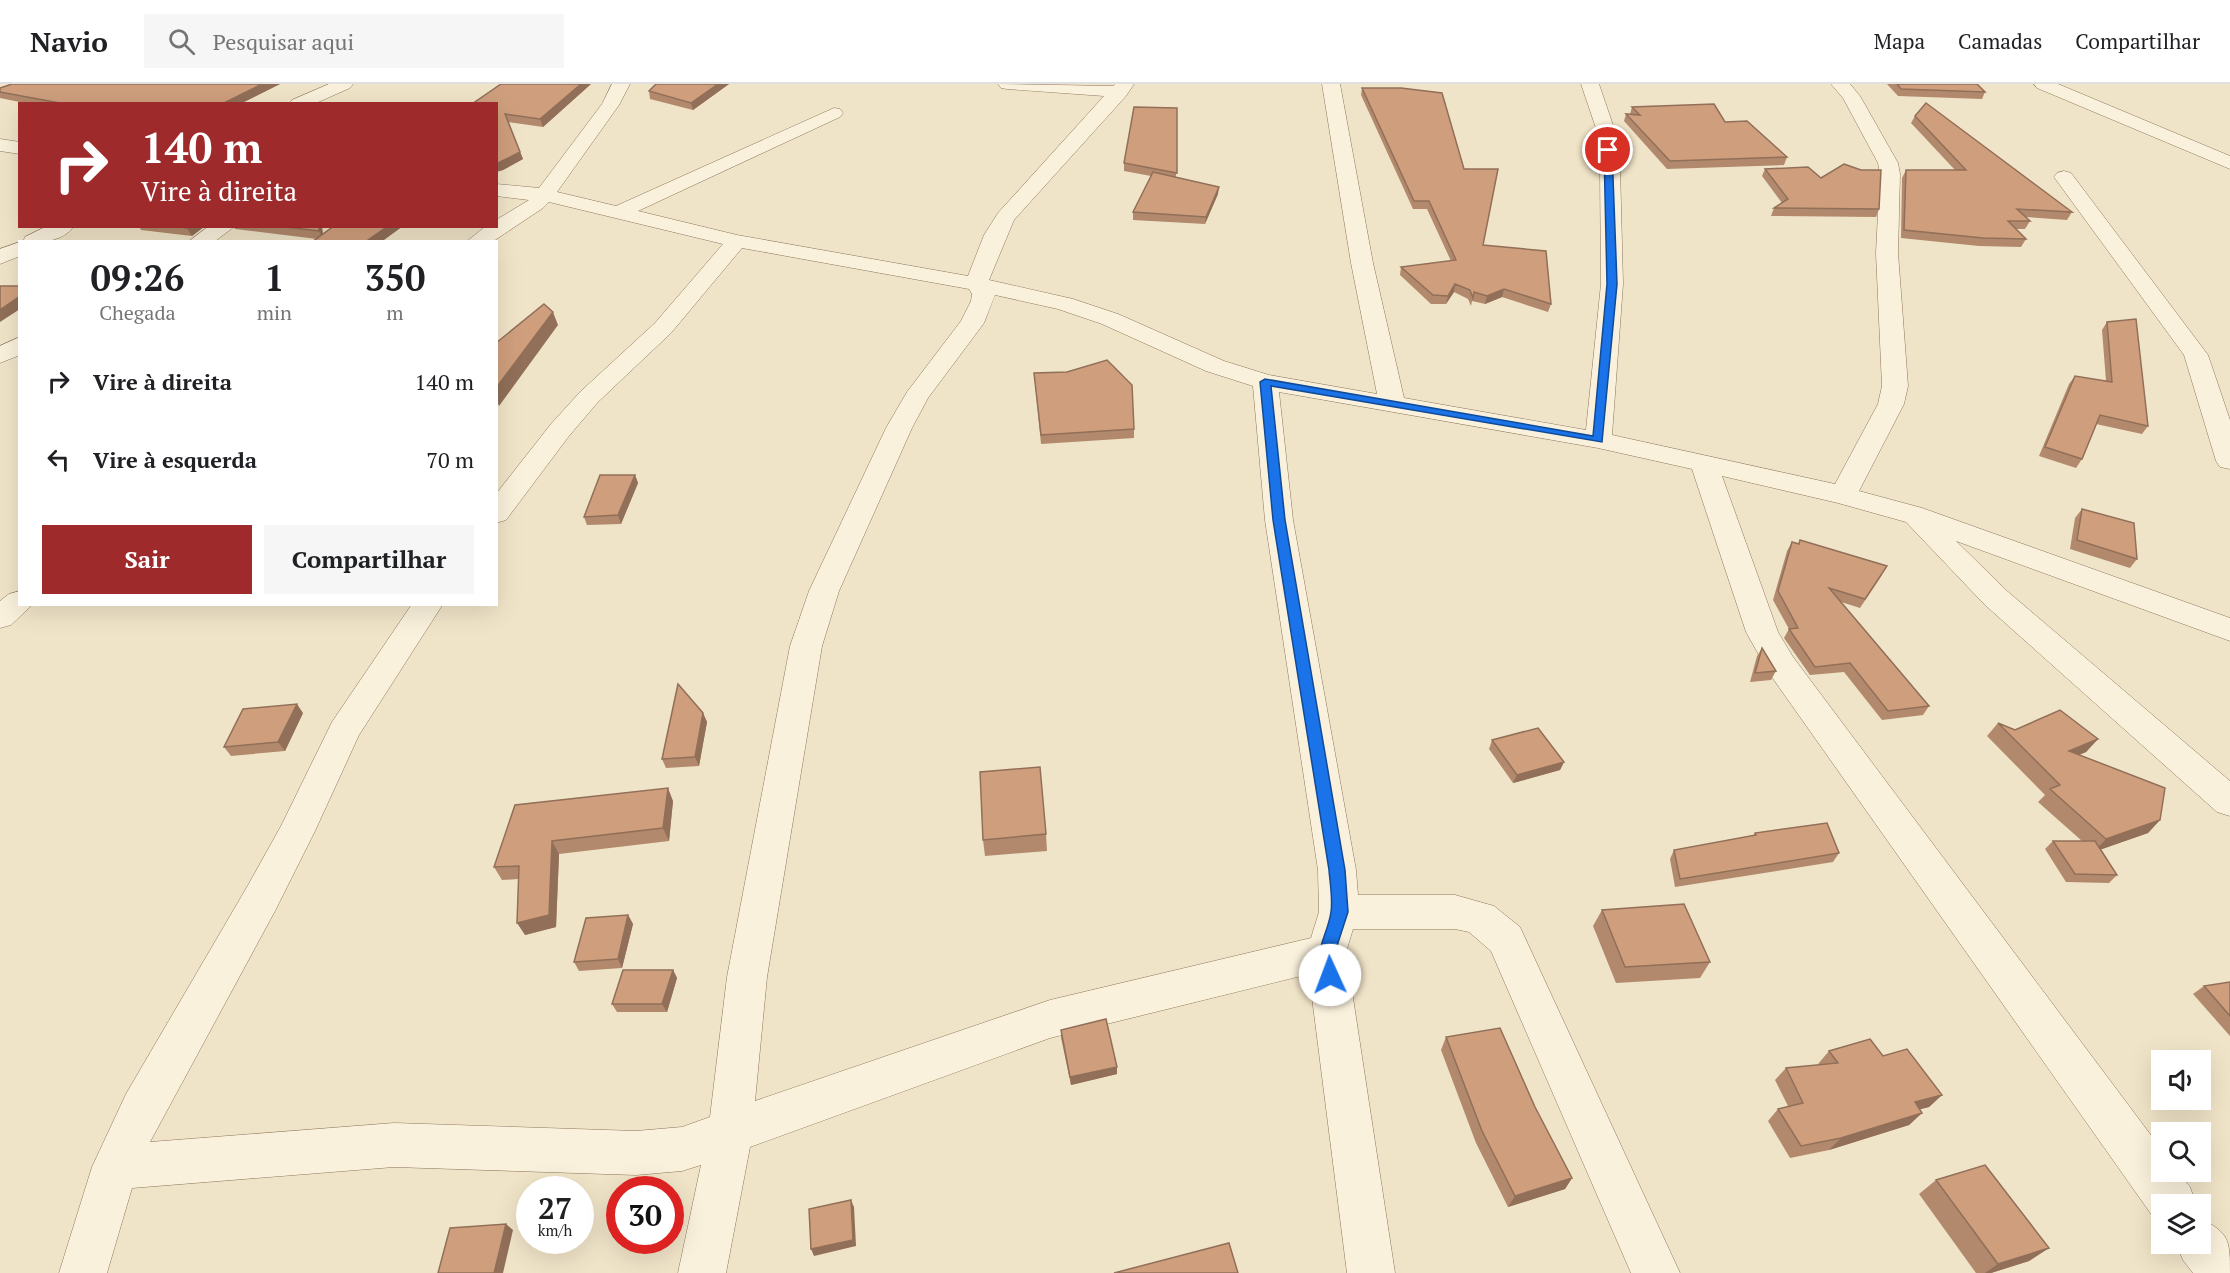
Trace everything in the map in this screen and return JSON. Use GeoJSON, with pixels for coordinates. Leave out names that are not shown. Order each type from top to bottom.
{"type":"FeatureCollection","features":[{"type":"Feature","properties":{"kind":"street"},"geometry":{"type":"LineString","coordinates":[[303,102],[344,84]]}},
{"type":"Feature","properties":{"kind":"street"},"geometry":{"type":"LineString","coordinates":[[479,240],[530,208],[544,195],[610,105],[621,84]]}},
{"type":"Feature","properties":{"kind":"street"},"geometry":{"type":"LineString","coordinates":[[1007,84],[1123,88]]}},
{"type":"Feature","properties":{"kind":"street"},"geometry":{"type":"LineString","coordinates":[[1331,84],[1362,263],[1392,404]]}},
{"type":"Feature","properties":{"kind":"street"},"geometry":{"type":"LineString","coordinates":[[1590,84],[1607,134],[1610,167],[1612,284],[1598,440]]}},
{"type":"Feature","properties":{"kind":"street"},"geometry":{"type":"LineString","coordinates":[[1840,84],[1851,96],[1888,163],[1890,174],[1887,253],[1895,386],[1891,404],[1843,495]]}},
{"type":"Feature","properties":{"kind":"street"},"geometry":{"type":"LineString","coordinates":[[2043,84],[2230,163]]}},
{"type":"Feature","properties":{"kind":"street"},"geometry":{"type":"LineString","coordinates":[[976,284],[995,235],[1005,217],[1123,88]]}},
{"type":"Feature","properties":{"kind":"street"},"geometry":{"type":"LineString","coordinates":[[617,213],[834,113]]}},
{"type":"Feature","properties":{"kind":"street"},"geometry":{"type":"LineString","coordinates":[[0,145],[18,148]]}},
{"type":"Feature","properties":{"kind":"street"},"geometry":{"type":"LineString","coordinates":[[2064,177],[2196,355],[2230,461]]}},
{"type":"Feature","properties":{"kind":"street"},"geometry":{"type":"LineString","coordinates":[[498,190],[544,195],[737,242],[976,284],[1065,304],[1110,319],[1215,366],[1265,382],[1598,440],[1843,495],[1912,514],[2230,630]]}},
{"type":"Feature","properties":{"kind":"street"},"geometry":{"type":"LineString","coordinates":[[37,240],[60,228]]}},
{"type":"Feature","properties":{"kind":"street"},"geometry":{"type":"LineString","coordinates":[[201,240],[222,228]]}},
{"type":"Feature","properties":{"kind":"street"},"geometry":{"type":"LineString","coordinates":[[498,511],[560,430],[589,397],[663,328],[737,242]]}},
{"type":"Feature","properties":{"kind":"street"},"geometry":{"type":"LineString","coordinates":[[0,257],[18,249]]}},
{"type":"Feature","properties":{"kind":"street"},"geometry":{"type":"LineString","coordinates":[[702,1273],[730,1133],[747,977],[806,646],[824,591],[899,428],[916,397],[972,323],[983,302],[984,293],[976,284]]}},
{"type":"Feature","properties":{"kind":"street"},"geometry":{"type":"LineString","coordinates":[[0,356],[18,346]]}},
{"type":"Feature","properties":{"kind":"street"},"geometry":{"type":"LineString","coordinates":[[1265,382],[1279,520],[1337,870],[1340,912],[1326,952],[1371,1273]]}},
{"type":"Feature","properties":{"kind":"street"},"geometry":{"type":"LineString","coordinates":[[1704,464],[1762,632],[1781,665],[2166,1194]]}},
{"type":"Feature","properties":{"kind":"street"},"geometry":{"type":"LineString","coordinates":[[1912,514],[1996,598],[2230,801]]}},
{"type":"Feature","properties":{"kind":"street"},"geometry":{"type":"LineString","coordinates":[[0,617],[18,603]]}},
{"type":"Feature","properties":{"kind":"street"},"geometry":{"type":"LineString","coordinates":[[82,1273],[115,1167],[142,1109],[297,831],[344,731],[427,606]]}},
{"type":"Feature","properties":{"kind":"street"},"geometry":{"type":"LineString","coordinates":[[1340,912],[1455,912],[1480,918],[1506,939],[1656,1273]]}},
{"type":"Feature","properties":{"kind":"street"},"geometry":{"type":"LineString","coordinates":[[115,1167],[394,1145],[636,1153],[682,1149],[1050,1019],[1326,952]]}},
{"type":"Feature","properties":{"kind":"street"},"geometry":{"type":"LineString","coordinates":[[2208,1254],[2222,1273]]}},
{"type":"Feature","properties":{"kind":"building"},"geometry":{"type":"Polygon","coordinates":[[[12,84],[262,84],[226,102],[54,102],[0,92],[0,88],[12,84]]]}},
{"type":"Feature","properties":{"kind":"building"},"geometry":{"type":"Polygon","coordinates":[[[501,84],[581,84],[540,119],[505,114],[520,152],[498,163],[498,102],[475,102],[501,84]]]}},
{"type":"Feature","properties":{"kind":"building"},"geometry":{"type":"Polygon","coordinates":[[[656,84],[718,84],[691,103],[649,91],[656,84]]]}},
{"type":"Feature","properties":{"kind":"building"},"geometry":{"type":"Polygon","coordinates":[[[1897,84],[1977,84],[1985,92],[1901,89],[1897,84]]]}},
{"type":"Feature","properties":{"kind":"building"},"geometry":{"type":"Polygon","coordinates":[[[1362,88],[1401,88],[1442,93],[1464,169],[1498,169],[1483,245],[1546,251],[1551,304],[1504,289],[1487,296],[1474,292],[1473,298],[1470,290],[1455,284],[1448,296],[1433,295],[1401,267],[1456,260],[1429,201],[1414,201],[1362,88]]]}},
{"type":"Feature","properties":{"kind":"building"},"geometry":{"type":"Polygon","coordinates":[[[1926,103],[2072,212],[2017,209],[2030,221],[2008,221],[2026,239],[1983,238],[1904,230],[1906,170],[1966,170],[1915,116],[1926,103]]]}},
{"type":"Feature","properties":{"kind":"building"},"geometry":{"type":"Polygon","coordinates":[[[1714,104],[1725,122],[1747,121],[1787,157],[1670,161],[1626,114],[1640,115],[1632,107],[1714,104]]]}},
{"type":"Feature","properties":{"kind":"building"},"geometry":{"type":"Polygon","coordinates":[[[1134,107],[1177,108],[1177,173],[1124,163],[1134,107]]]}},
{"type":"Feature","properties":{"kind":"building"},"geometry":{"type":"Polygon","coordinates":[[[1844,164],[1861,170],[1881,170],[1879,209],[1774,208],[1788,199],[1765,169],[1808,167],[1821,178],[1844,164]]]}},
{"type":"Feature","properties":{"kind":"building"},"geometry":{"type":"Polygon","coordinates":[[[1153,172],[1219,187],[1206,217],[1133,212],[1153,172]]]}},
{"type":"Feature","properties":{"kind":"building"},"geometry":{"type":"Polygon","coordinates":[[[294,228],[319,228],[319,231],[294,228]]]}},
{"type":"Feature","properties":{"kind":"building"},"geometry":{"type":"Polygon","coordinates":[[[331,228],[385,228],[368,240],[315,240],[331,228]]]}},
{"type":"Feature","properties":{"kind":"building"},"geometry":{"type":"Polygon","coordinates":[[[0,286],[18,286],[18,297],[0,310],[0,286]]]}},
{"type":"Feature","properties":{"kind":"building"},"geometry":{"type":"Polygon","coordinates":[[[544,304],[553,312],[498,385],[498,341],[544,304]]]}},
{"type":"Feature","properties":{"kind":"building"},"geometry":{"type":"Polygon","coordinates":[[[2136,319],[2148,426],[2100,415],[2082,459],[2045,447],[2075,376],[2112,382],[2107,322],[2136,319]]]}},
{"type":"Feature","properties":{"kind":"building"},"geometry":{"type":"Polygon","coordinates":[[[1107,360],[1132,385],[1134,429],[1041,435],[1034,373],[1067,372],[1107,360]]]}},
{"type":"Feature","properties":{"kind":"building"},"geometry":{"type":"Polygon","coordinates":[[[600,475],[635,475],[618,515],[584,517],[600,475]]]}},
{"type":"Feature","properties":{"kind":"building"},"geometry":{"type":"Polygon","coordinates":[[[2082,509],[2134,523],[2137,559],[2077,540],[2082,509]]]}},
{"type":"Feature","properties":{"kind":"building"},"geometry":{"type":"Polygon","coordinates":[[[1800,540],[1887,566],[1865,599],[1829,588],[1929,706],[1888,711],[1850,663],[1815,667],[1789,629],[1798,628],[1778,591],[1792,542],[1799,544],[1800,540]]]}},
{"type":"Feature","properties":{"kind":"building"},"geometry":{"type":"Polygon","coordinates":[[[1762,648],[1776,671],[1755,673],[1762,648]]]}},
{"type":"Feature","properties":{"kind":"building"},"geometry":{"type":"Polygon","coordinates":[[[678,684],[703,713],[695,757],[662,759],[678,684]]]}},
{"type":"Feature","properties":{"kind":"building"},"geometry":{"type":"Polygon","coordinates":[[[297,704],[278,742],[224,747],[243,709],[297,704]]]}},
{"type":"Feature","properties":{"kind":"building"},"geometry":{"type":"Polygon","coordinates":[[[2060,710],[2098,739],[2069,751],[2165,788],[2160,820],[2106,839],[2050,789],[2060,785],[1998,723],[2015,730],[2060,710]]]}},
{"type":"Feature","properties":{"kind":"building"},"geometry":{"type":"Polygon","coordinates":[[[1538,728],[1564,762],[1517,775],[1492,740],[1538,728]]]}},
{"type":"Feature","properties":{"kind":"building"},"geometry":{"type":"Polygon","coordinates":[[[1040,767],[1046,834],[983,840],[980,772],[1040,767]]]}},
{"type":"Feature","properties":{"kind":"building"},"geometry":{"type":"Polygon","coordinates":[[[668,788],[663,828],[552,841],[549,915],[517,923],[519,866],[494,867],[515,805],[668,788]]]}},
{"type":"Feature","properties":{"kind":"building"},"geometry":{"type":"Polygon","coordinates":[[[1827,823],[1839,853],[1680,879],[1674,850],[1756,835],[1755,833],[1827,823]]]}},
{"type":"Feature","properties":{"kind":"building"},"geometry":{"type":"Polygon","coordinates":[[[2053,841],[2095,841],[2117,875],[2075,874],[2053,841]]]}},
{"type":"Feature","properties":{"kind":"building"},"geometry":{"type":"Polygon","coordinates":[[[1684,904],[1710,962],[1625,967],[1602,910],[1684,904]]]}},
{"type":"Feature","properties":{"kind":"building"},"geometry":{"type":"Polygon","coordinates":[[[628,915],[618,959],[574,962],[586,918],[628,915]]]}},
{"type":"Feature","properties":{"kind":"building"},"geometry":{"type":"Polygon","coordinates":[[[623,970],[673,970],[662,1004],[612,1004],[623,970]]]}},
{"type":"Feature","properties":{"kind":"building"},"geometry":{"type":"Polygon","coordinates":[[[2230,982],[2230,1016],[2204,986],[2230,982]]]}},
{"type":"Feature","properties":{"kind":"building"},"geometry":{"type":"Polygon","coordinates":[[[1106,1019],[1117,1067],[1070,1077],[1061,1030],[1106,1019]]]}},
{"type":"Feature","properties":{"kind":"building"},"geometry":{"type":"Polygon","coordinates":[[[1500,1028],[1535,1107],[1572,1178],[1515,1196],[1482,1131],[1446,1037],[1500,1028]]]}},
{"type":"Feature","properties":{"kind":"building"},"geometry":{"type":"Polygon","coordinates":[[[1870,1039],[1883,1056],[1907,1049],[1942,1095],[1915,1102],[1922,1113],[1841,1138],[1801,1146],[1778,1109],[1803,1103],[1786,1068],[1838,1063],[1829,1051],[1870,1039]]]}},
{"type":"Feature","properties":{"kind":"building"},"geometry":{"type":"Polygon","coordinates":[[[1985,1165],[2049,1248],[1998,1264],[1936,1180],[1985,1165]]]}},
{"type":"Feature","properties":{"kind":"building"},"geometry":{"type":"Polygon","coordinates":[[[851,1200],[853,1240],[811,1249],[809,1209],[851,1200]]]}},
{"type":"Feature","properties":{"kind":"building"},"geometry":{"type":"Polygon","coordinates":[[[506,1224],[494,1273],[438,1273],[450,1228],[506,1224]]]}},
{"type":"Feature","properties":{"kind":"building"},"geometry":{"type":"Polygon","coordinates":[[[1229,1243],[1238,1273],[1114,1273],[1229,1243]]]}},
{"type":"Feature","properties":{"kind":"route"},"geometry":{"type":"LineString","coordinates":[[1330,975],[1326,952],[1340,912],[1337,870],[1279,520],[1265,382],[1598,440],[1612,284],[1608,150]]}}]}
